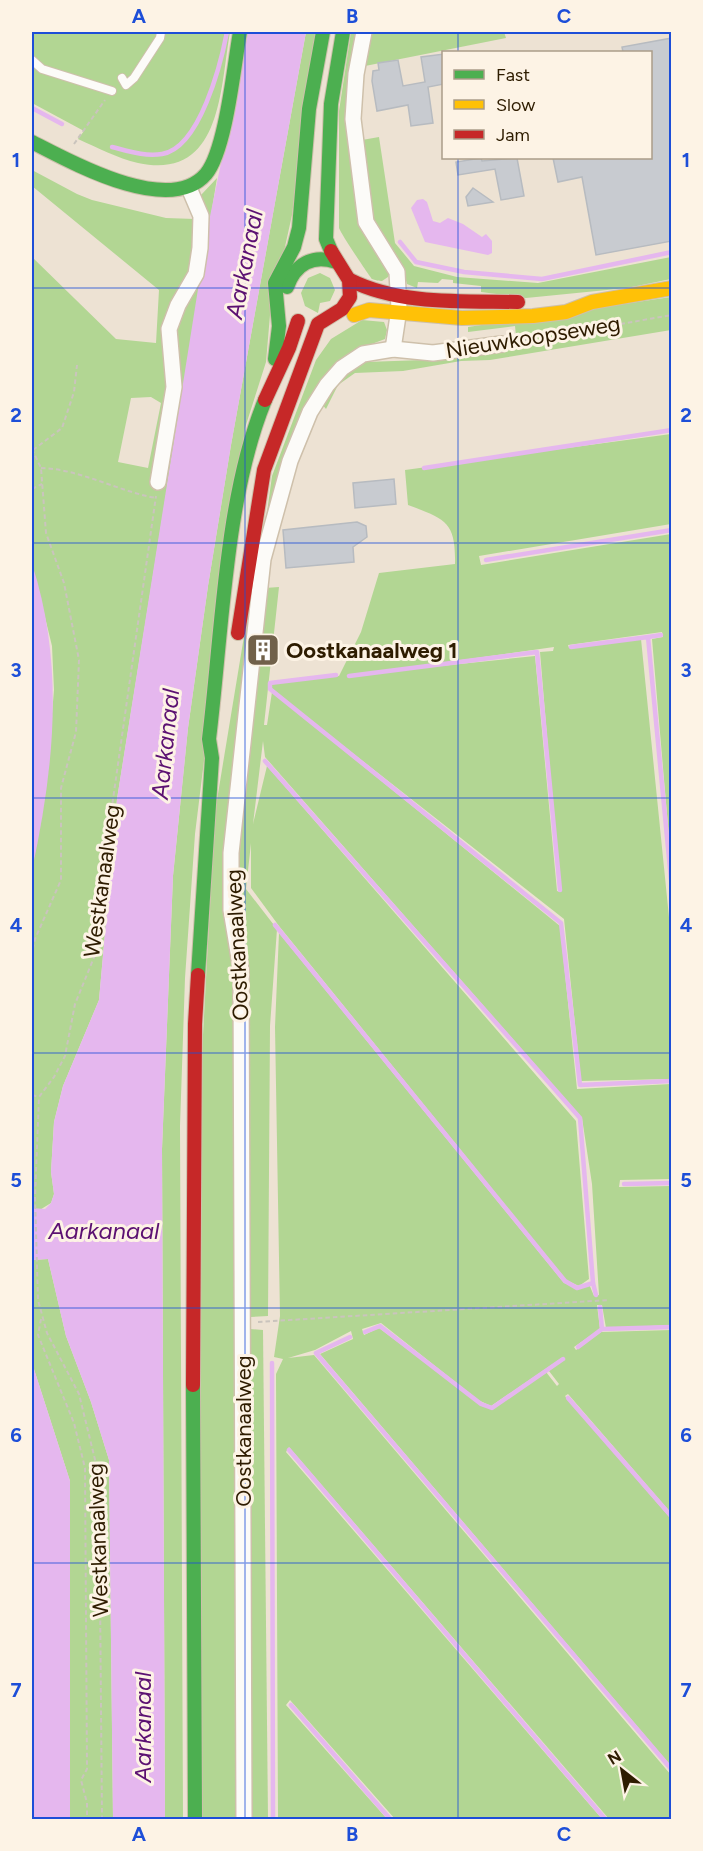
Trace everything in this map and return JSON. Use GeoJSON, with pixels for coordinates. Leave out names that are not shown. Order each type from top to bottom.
{"type":"FeatureCollection","features":[{"type":"Feature","properties":{"kind":"main road"},"geometry":{"type":"LineString","coordinates":[[32,142],[101,176],[159,189],[189,188],[199,182],[210,169],[222,125],[240,32]]}},
{"type":"Feature","properties":{"kind":"main road"},"geometry":{"type":"LineString","coordinates":[[269,388],[279,336],[275,283],[296,242],[304,193],[309,109],[323,32]]}},
{"type":"Feature","properties":{"kind":"main road"},"geometry":{"type":"LineString","coordinates":[[235,651],[264,470],[301,372],[321,330],[321,320],[337,314],[346,305],[351,293],[350,280],[344,269],[328,209],[327,168],[331,104],[343,32]]}},
{"type":"Feature","properties":{"kind":"main road"},"geometry":{"type":"LineString","coordinates":[[304,193],[309,244],[307,261]]}},
{"type":"Feature","properties":{"kind":"main road"},"geometry":{"type":"LineString","coordinates":[[322,258],[342,260],[359,271],[363,288],[361,302],[354,315],[345,323],[321,330],[298,321],[290,310],[286,289],[295,270],[307,261],[322,258]]}},
{"type":"Feature","properties":{"kind":"main road"},"geometry":{"type":"LineString","coordinates":[[350,280],[363,288]]}},
{"type":"Feature","properties":{"kind":"main road","name":"Nieuwkoopseweg"},"geometry":{"type":"LineString","coordinates":[[363,288],[425,297],[489,302],[592,302],[672,288]]}},
{"type":"Feature","properties":{"kind":"main road","name":"Nieuwkoopseweg"},"geometry":{"type":"LineString","coordinates":[[354,315],[369,310],[398,315],[462,318],[533,316],[566,312],[592,302]]}},
{"type":"Feature","properties":{"kind":"main road"},"geometry":{"type":"LineString","coordinates":[[269,388],[283,363],[298,321]]}},
{"type":"Feature","properties":{"kind":"main road","name":"Oostkanaalweg"},"geometry":{"type":"LineString","coordinates":[[195,1820],[192,1596],[195,1024],[212,758],[209,739],[240,497],[255,428],[269,388]]}},
{"type":"Feature","properties":{"kind":"main road","name":"Oostkanaalweg"},"geometry":{"type":"LineString","coordinates":[[212,758],[220,745],[228,698]]}},
{"type":"Feature","properties":{"kind":"street"},"geometry":{"type":"LineString","coordinates":[[364,32],[356,74],[353,119],[364,214],[372,234],[395,266],[398,315],[393,349]]}},
{"type":"Feature","properties":{"kind":"street"},"geometry":{"type":"LineString","coordinates":[[158,482],[174,387],[170,329],[178,305],[196,274],[201,248],[201,216],[189,188]]}},
{"type":"Feature","properties":{"kind":"street","name":"Nieuwkoopseweg"},"geometry":{"type":"LineString","coordinates":[[393,349],[433,353],[502,344]]}},
{"type":"Feature","properties":{"kind":"street","name":"Oostkanaalweg"},"geometry":{"type":"LineString","coordinates":[[244,1820],[241,970],[231,910],[231,853],[263,559],[290,461],[318,398],[350,361],[363,354],[393,349]]}},
{"type":"Feature","properties":{"kind":"lane"},"geometry":{"type":"LineString","coordinates":[[122,78],[126,85],[134,78],[160,38],[161,32]]}},
{"type":"Feature","properties":{"kind":"lane"},"geometry":{"type":"LineString","coordinates":[[32,60],[42,69],[112,91]]}},
{"type":"Feature","properties":{"kind":"path","name":"Nieuwkoopseweg"},"geometry":{"type":"LineString","coordinates":[[502,344],[672,315]]}},
{"type":"Feature","properties":{"kind":"path"},"geometry":{"type":"LineString","coordinates":[[32,953],[35,939],[61,880],[61,788],[76,732],[79,660],[64,583],[46,534],[41,468],[32,450],[62,428],[74,392],[77,364]]}},
{"type":"Feature","properties":{"kind":"path","name":"Westkanaalweg"},"geometry":{"type":"LineString","coordinates":[[41,468],[62,469],[129,493],[156,498],[102,877],[97,950],[75,1004],[65,1056],[54,1077],[39,1097],[35,1197],[41,1319],[79,1394],[99,1476],[102,1820]]}},
{"type":"Feature","properties":{"kind":"path"},"geometry":{"type":"LineString","coordinates":[[32,489],[42,484]]}},
{"type":"Feature","properties":{"kind":"path"},"geometry":{"type":"LineString","coordinates":[[32,1095],[39,1097]]}},
{"type":"Feature","properties":{"kind":"path"},"geometry":{"type":"LineString","coordinates":[[243,1322],[609,1300]]}},
{"type":"Feature","properties":{"kind":"path"},"geometry":{"type":"LineString","coordinates":[[41,1319],[38,1335],[74,1423],[85,1468],[87,1769],[81,1780],[87,1803],[87,1820]]}},
{"type":"Feature","properties":{"kind":"green space"},"geometry":{"type":"Polygon","coordinates":[[[32,32],[230,32],[219,103],[212,126],[201,144],[186,158],[166,165],[130,161],[78,139],[84,131],[32,103],[32,32]]]}},
{"type":"Feature","properties":{"kind":"green space"},"geometry":{"type":"Polygon","coordinates":[[[306,32],[316,32],[292,215],[270,315],[266,362],[245,428],[195,834],[185,978],[180,1126],[183,1819],[165,1820],[162,1149],[173,876],[188,728],[208,586],[231,445],[306,32]]]}},
{"type":"Feature","properties":{"kind":"green space"},"geometry":{"type":"Polygon","coordinates":[[[351,32],[359,32],[357,209],[390,271],[388,277],[382,281],[372,279],[339,228],[339,111],[351,32]]]}},
{"type":"Feature","properties":{"kind":"green space"},"geometry":{"type":"Polygon","coordinates":[[[369,32],[504,32],[506,38],[365,66],[369,32]]]}},
{"type":"Feature","properties":{"kind":"green space"},"geometry":{"type":"Polygon","coordinates":[[[379,137],[395,243],[414,266],[457,277],[538,283],[671,257],[671,279],[627,288],[526,298],[481,292],[481,286],[453,283],[453,280],[442,279],[438,283],[418,282],[417,288],[407,284],[401,264],[371,217],[362,140],[379,137]]]}},
{"type":"Feature","properties":{"kind":"green space"},"geometry":{"type":"Polygon","coordinates":[[[32,170],[92,200],[166,218],[195,219],[201,204],[201,195],[217,178],[117,799],[99,1000],[63,1086],[54,1122],[51,1172],[54,1194],[51,1203],[38,1211],[32,1208],[32,870],[46,786],[54,690],[52,646],[32,564],[32,257],[116,339],[156,343],[159,290],[32,186],[32,170]],[[151,397],[131,398],[118,462],[148,468],[161,403],[151,397]]]}},
{"type":"Feature","properties":{"kind":"green space"},"geometry":{"type":"Polygon","coordinates":[[[320,273],[330,278],[335,290],[330,301],[320,303],[318,313],[305,306],[301,293],[308,278],[320,273]]]}},
{"type":"Feature","properties":{"kind":"green space"},"geometry":{"type":"Polygon","coordinates":[[[671,297],[671,330],[490,360],[461,361],[403,371],[355,373],[338,385],[326,409],[322,404],[345,373],[366,362],[423,360],[517,346],[515,326],[468,332],[468,327],[671,297]]]}},
{"type":"Feature","properties":{"kind":"green space"},"geometry":{"type":"Polygon","coordinates":[[[362,320],[384,322],[387,330],[385,339],[356,350],[314,396],[262,549],[272,476],[316,360],[331,339],[362,320]]]}},
{"type":"Feature","properties":{"kind":"green space"},"geometry":{"type":"Polygon","coordinates":[[[671,434],[671,524],[479,556],[481,565],[671,534],[671,861],[652,639],[663,637],[662,632],[568,645],[569,648],[641,639],[671,937],[671,1079],[581,1081],[564,919],[271,689],[272,684],[339,676],[361,632],[379,573],[455,564],[453,539],[446,524],[431,514],[408,505],[405,470],[671,434]],[[554,647],[346,676],[535,656],[557,891],[560,892],[540,652],[553,651],[554,647]]]}},
{"type":"Feature","properties":{"kind":"green space"},"geometry":{"type":"Polygon","coordinates":[[[279,587],[264,725],[267,725],[272,692],[560,926],[577,1089],[671,1084],[671,1179],[620,1180],[619,1187],[671,1186],[671,1325],[606,1328],[602,1305],[597,1305],[600,1329],[574,1347],[576,1350],[601,1332],[671,1330],[671,1513],[568,1394],[565,1396],[671,1519],[671,1766],[320,1354],[353,1339],[351,1331],[315,1350],[288,1358],[314,1355],[671,1775],[671,1819],[609,1819],[289,1447],[286,1452],[602,1819],[395,1819],[290,1700],[286,1705],[387,1819],[278,1819],[276,1374],[283,1359],[274,1357],[280,1316],[275,1027],[279,933],[564,1283],[578,1288],[589,1284],[594,1296],[599,1295],[592,1184],[582,1118],[265,757],[263,741],[253,824],[267,766],[576,1121],[589,1279],[579,1286],[566,1280],[279,926],[251,888],[251,843],[246,889],[277,929],[270,1026],[268,1316],[250,1317],[247,990],[236,903],[235,869],[265,588],[279,587]],[[381,1323],[362,1329],[364,1335],[379,1328],[483,1406],[492,1409],[546,1372],[557,1386],[559,1384],[549,1371],[564,1359],[563,1357],[491,1406],[478,1400],[381,1323]]]}},
{"type":"Feature","properties":{"kind":"green space"},"geometry":{"type":"Polygon","coordinates":[[[248,612],[251,621],[238,716],[226,854],[234,971],[236,1819],[198,1820],[196,1165],[215,812],[248,612]]]}},
{"type":"Feature","properties":{"kind":"green space"},"geometry":{"type":"Polygon","coordinates":[[[48,1259],[66,1336],[91,1402],[109,1460],[113,1819],[70,1819],[70,1481],[32,1363],[32,1260],[48,1259]]]}},
{"type":"Feature","properties":{"kind":"green space"},"geometry":{"type":"Polygon","coordinates":[[[250,1329],[263,1330],[268,1819],[249,1820],[250,1329]]]}},
{"type":"Feature","properties":{"kind":"water","name":"Aarkanaal"},"geometry":{"type":"Polygon","coordinates":[[[248,32],[306,32],[231,445],[208,586],[188,728],[173,876],[162,1149],[165,1819],[113,1819],[109,1460],[91,1402],[66,1336],[48,1259],[32,1260],[32,1208],[45,1209],[51,1203],[54,1194],[51,1172],[54,1122],[63,1086],[99,1000],[117,799],[208,226],[248,32]]]}},
{"type":"Feature","properties":{"kind":"water"},"geometry":{"type":"Polygon","coordinates":[[[423,199],[427,202],[433,221],[440,223],[448,218],[463,224],[482,237],[486,234],[492,241],[492,253],[488,255],[425,242],[411,208],[417,200],[423,199]]]}},
{"type":"Feature","properties":{"kind":"water"},"geometry":{"type":"Polygon","coordinates":[[[32,564],[49,640],[53,717],[46,793],[32,870],[32,564]]]}},
{"type":"Feature","properties":{"kind":"water"},"geometry":{"type":"Polygon","coordinates":[[[32,1363],[70,1481],[70,1819],[32,1819],[32,1363]]]}},
{"type":"Feature","properties":{"kind":"building"},"geometry":{"type":"Polygon","coordinates":[[[672,38],[672,241],[596,255],[582,177],[558,182],[553,159],[652,159],[652,51],[623,51],[622,47],[672,38]]]}},
{"type":"Feature","properties":{"kind":"building"},"geometry":{"type":"Polygon","coordinates":[[[442,54],[442,84],[428,87],[433,123],[411,126],[408,105],[377,111],[372,81],[373,71],[379,70],[378,63],[398,60],[403,86],[425,82],[421,57],[442,54]]]}},
{"type":"Feature","properties":{"kind":"building"},"geometry":{"type":"Polygon","coordinates":[[[475,159],[482,161],[517,159],[524,196],[501,200],[495,169],[458,175],[456,162],[475,159]]]}},
{"type":"Feature","properties":{"kind":"building"},"geometry":{"type":"Polygon","coordinates":[[[473,188],[493,202],[468,206],[466,197],[473,188]]]}},
{"type":"Feature","properties":{"kind":"building"},"geometry":{"type":"Polygon","coordinates":[[[394,479],[396,504],[355,508],[353,483],[394,479]]]}},
{"type":"Feature","properties":{"kind":"building"},"geometry":{"type":"Polygon","coordinates":[[[357,522],[366,526],[367,537],[353,547],[354,562],[286,568],[283,530],[357,522]]]}},
{"type":"Feature","properties":{"kind":"waterway"},"geometry":{"type":"LineString","coordinates":[[112,147],[156,155],[175,148],[187,137],[198,121],[214,83],[227,32]]}},
{"type":"Feature","properties":{"kind":"waterway"},"geometry":{"type":"LineString","coordinates":[[32,108],[62,124]]}},
{"type":"Feature","properties":{"kind":"waterway"},"geometry":{"type":"LineString","coordinates":[[400,242],[416,262],[464,272],[542,279],[672,252]]}},
{"type":"Feature","properties":{"kind":"waterway"},"geometry":{"type":"LineString","coordinates":[[424,468],[672,430]]}},
{"type":"Feature","properties":{"kind":"waterway"},"geometry":{"type":"LineString","coordinates":[[486,560],[672,530]]}},
{"type":"Feature","properties":{"kind":"waterway"},"geometry":{"type":"LineString","coordinates":[[648,637],[661,635]]}},
{"type":"Feature","properties":{"kind":"waterway"},"geometry":{"type":"LineString","coordinates":[[571,647],[648,637],[672,890]]}},
{"type":"Feature","properties":{"kind":"waterway"},"geometry":{"type":"LineString","coordinates":[[349,676],[537,652],[560,890]]}},
{"type":"Feature","properties":{"kind":"waterway"},"geometry":{"type":"LineString","coordinates":[[336,675],[270,683],[270,689],[561,923],[580,1085],[672,1081]]}},
{"type":"Feature","properties":{"kind":"waterway"},"geometry":{"type":"LineString","coordinates":[[265,761],[580,1118],[593,1283],[577,1288],[565,1281],[275,925]]}},
{"type":"Feature","properties":{"kind":"waterway"},"geometry":{"type":"LineString","coordinates":[[624,1184],[672,1183]]}},
{"type":"Feature","properties":{"kind":"waterway"},"geometry":{"type":"LineString","coordinates":[[593,1283],[596,1295]]}},
{"type":"Feature","properties":{"kind":"waterway"},"geometry":{"type":"LineString","coordinates":[[600,1307],[602,1329]]}},
{"type":"Feature","properties":{"kind":"waterway"},"geometry":{"type":"LineString","coordinates":[[365,1332],[380,1326],[481,1404],[492,1408],[563,1359]]}},
{"type":"Feature","properties":{"kind":"waterway"},"geometry":{"type":"LineString","coordinates":[[578,1347],[602,1329],[672,1327]]}},
{"type":"Feature","properties":{"kind":"waterway"},"geometry":{"type":"LineString","coordinates":[[350,1337],[316,1353],[672,1770]]}},
{"type":"Feature","properties":{"kind":"waterway"},"geometry":{"type":"LineString","coordinates":[[272,1363],[273,1820]]}},
{"type":"Feature","properties":{"kind":"waterway"},"geometry":{"type":"LineString","coordinates":[[568,1398],[672,1517]]}},
{"type":"Feature","properties":{"kind":"waterway"},"geometry":{"type":"LineString","coordinates":[[289,1450],[606,1820]]}},
{"type":"Feature","properties":{"kind":"waterway"},"geometry":{"type":"LineString","coordinates":[[291,1705],[391,1820]]}},
{"type":"Feature","properties":{"kind":"traffic: fast"},"geometry":{"type":"LineString","coordinates":[[32,142],[120,182],[145,188],[169,190],[190,186],[206,174],[219,146],[240,32]]}},
{"type":"Feature","properties":{"kind":"traffic: fast"},"geometry":{"type":"LineString","coordinates":[[275,359],[279,326],[275,283],[294,247],[299,228],[309,109],[323,32]]}},
{"type":"Feature","properties":{"kind":"traffic: fast"},"geometry":{"type":"LineString","coordinates":[[331,251],[326,239],[331,104],[343,32]]}},
{"type":"Feature","properties":{"kind":"traffic: fast"},"geometry":{"type":"LineString","coordinates":[[287,287],[295,272],[306,263],[320,259],[336,262]]}},
{"type":"Feature","properties":{"kind":"traffic: fast"},"geometry":{"type":"LineString","coordinates":[[198,975],[212,758],[209,739],[227,566],[241,479],[265,400]]}},
{"type":"Feature","properties":{"kind":"traffic: fast"},"geometry":{"type":"LineString","coordinates":[[193,1385],[195,1820]]}},
{"type":"Feature","properties":{"kind":"traffic: slow"},"geometry":{"type":"LineString","coordinates":[[354,315],[369,310],[462,318],[533,316],[566,312],[592,302],[672,288]]}},
{"type":"Feature","properties":{"kind":"traffic: jam"},"geometry":{"type":"LineString","coordinates":[[238,633],[264,470],[318,324],[342,309],[350,297],[349,280],[331,251]]}},
{"type":"Feature","properties":{"kind":"traffic: jam"},"geometry":{"type":"LineString","coordinates":[[350,280],[369,288],[410,298],[518,302]]}},
{"type":"Feature","properties":{"kind":"traffic: jam"},"geometry":{"type":"LineString","coordinates":[[265,400],[289,348],[298,321]]}},
{"type":"Feature","properties":{"kind":"traffic: jam"},"geometry":{"type":"LineString","coordinates":[[193,1385],[195,1024],[198,975]]}},
{"type":"Feature","properties":{"kind":"place","name":"Oostkanaalweg 1"},"geometry":{"type":"Point","coordinates":[263,650]}}]}
